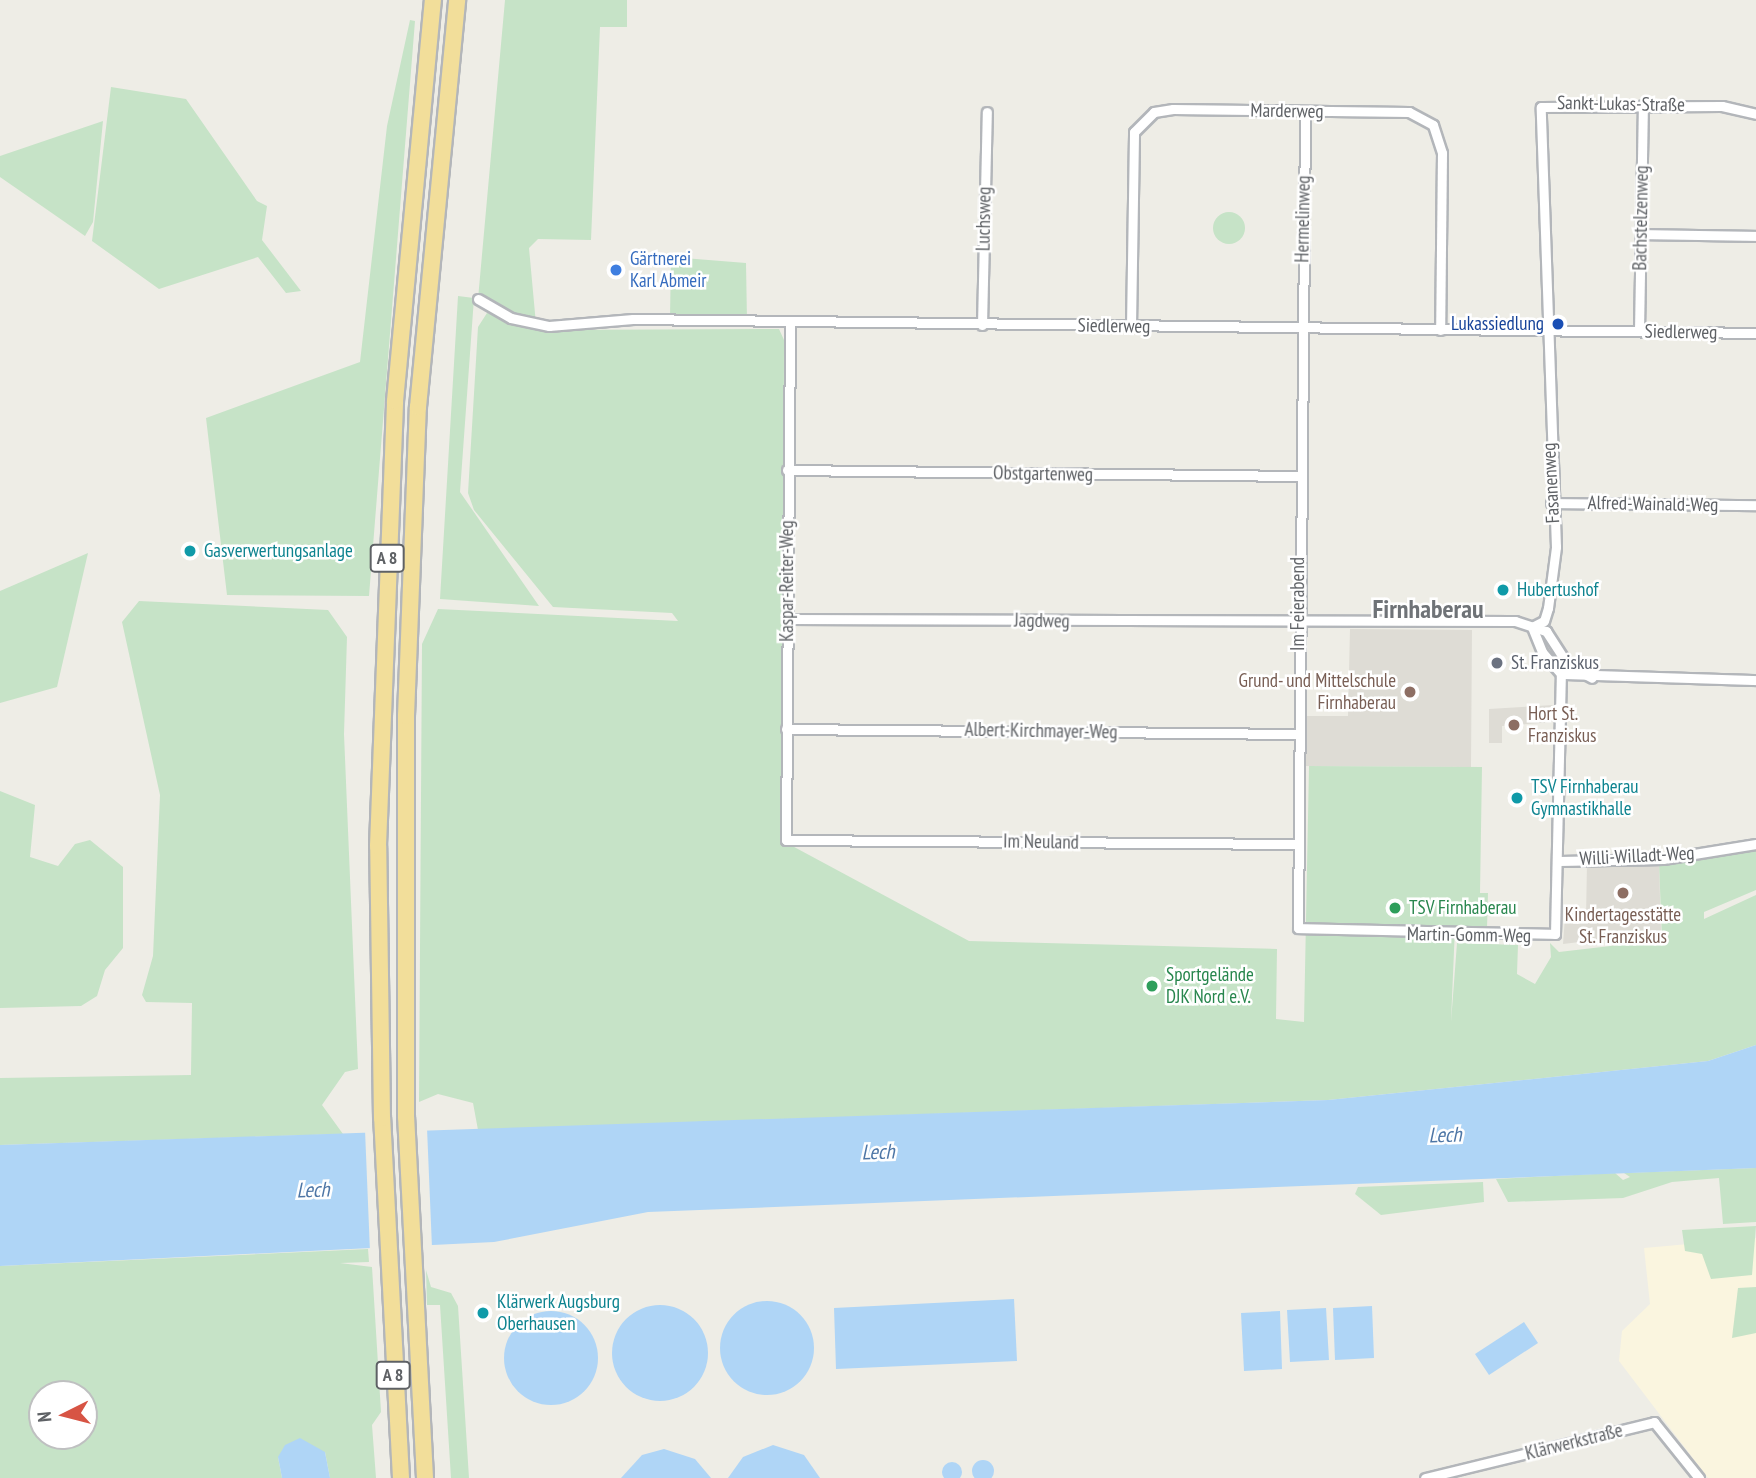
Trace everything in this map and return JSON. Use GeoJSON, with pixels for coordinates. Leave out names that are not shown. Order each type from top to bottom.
{"type":"FeatureCollection","features":[{"type":"Feature","properties":{"kind":"highway","name":"A 8"},"geometry":{"type":"LineString","coordinates":[[401,1478],[382,1118],[378,846],[387,544],[433,0]]}},
{"type":"Feature","properties":{"kind":"highway","name":"A 8"},"geometry":{"type":"LineString","coordinates":[[425,1478],[406,1117],[410,549],[429,263],[457,0]]}},
{"type":"Feature","properties":{"kind":"street","name":"Bachstelzenweg"},"geometry":{"type":"LineString","coordinates":[[1639,331],[1643,105]]}},
{"type":"Feature","properties":{"kind":"street","name":"Sankt-Lukas-Straße"},"geometry":{"type":"LineString","coordinates":[[1549,329],[1541,107],[1722,106],[1756,114]]}},
{"type":"Feature","properties":{"kind":"street","name":"Marderweg"},"geometry":{"type":"LineString","coordinates":[[1131,326],[1133,138],[1142,119],[1169,109],[1409,112],[1433,125],[1442,153],[1440,330]]}},
{"type":"Feature","properties":{"kind":"street","name":"Hermelinweg"},"geometry":{"type":"LineString","coordinates":[[1300,327],[1305,111]]}},
{"type":"Feature","properties":{"kind":"street","name":"Luchsweg"},"geometry":{"type":"LineString","coordinates":[[982,325],[987,112]]}},
{"type":"Feature","properties":{"kind":"street"},"geometry":{"type":"LineString","coordinates":[[1641,234],[1756,236]]}},
{"type":"Feature","properties":{"kind":"street","name":"Siedlerweg"},"geometry":{"type":"LineString","coordinates":[[478,299],[511,318],[549,326],[633,319],[1756,333]]}},
{"type":"Feature","properties":{"kind":"street","name":"Kaspar-Reiter-Weg"},"geometry":{"type":"LineString","coordinates":[[786,840],[790,323]]}},
{"type":"Feature","properties":{"kind":"street","name":"Im Feierabend"},"geometry":{"type":"LineString","coordinates":[[1294,922],[1300,327]]}},
{"type":"Feature","properties":{"kind":"street","name":"Fasanenweg"},"geometry":{"type":"LineString","coordinates":[[1532,628],[1544,621],[1551,598],[1556,547],[1551,503],[1549,329]]}},
{"type":"Feature","properties":{"kind":"street","name":"Obstgartenweg"},"geometry":{"type":"LineString","coordinates":[[788,470],[1298,476]]}},
{"type":"Feature","properties":{"kind":"street","name":"Alfred-Wainald-Weg"},"geometry":{"type":"LineString","coordinates":[[1551,503],[1756,505]]}},
{"type":"Feature","properties":{"kind":"street","name":"Jagdweg"},"geometry":{"type":"LineString","coordinates":[[786,619],[1298,624],[1515,621],[1532,628]]}},
{"type":"Feature","properties":{"kind":"street"},"geometry":{"type":"LineString","coordinates":[[1532,628],[1542,652],[1562,674],[1592,678],[1756,680]]}},
{"type":"Feature","properties":{"kind":"street"},"geometry":{"type":"LineString","coordinates":[[1532,628],[1546,631],[1568,665],[1592,678]]}},
{"type":"Feature","properties":{"kind":"street","name":"Martin-Gomm-Weg"},"geometry":{"type":"LineString","coordinates":[[1294,922],[1305,932],[1546,937],[1558,925],[1562,674]]}},
{"type":"Feature","properties":{"kind":"street","name":"Albert-Kirchmayer-Weg"},"geometry":{"type":"LineString","coordinates":[[786,729],[1296,734]]}},
{"type":"Feature","properties":{"kind":"street","name":"Im Neuland"},"geometry":{"type":"LineString","coordinates":[[786,840],[1296,844]]}},
{"type":"Feature","properties":{"kind":"street","name":"Willi-Willadt-Weg"},"geometry":{"type":"LineString","coordinates":[[1559,860],[1662,859],[1756,844]]}},
{"type":"Feature","properties":{"kind":"street","name":"Klärwerkstraße"},"geometry":{"type":"LineString","coordinates":[[1425,1478],[1654,1422],[1699,1478]]}},
{"type":"Feature","properties":{"kind":"shaded area","name":"Grund- und Mittelschule Firnhaberau"},"geometry":{"type":"Polygon","coordinates":[[[1350,629],[1472,630],[1471,767],[1302,766],[1303,716],[1348,716],[1350,629]]]}},
{"type":"Feature","properties":{"kind":"shaded area","name":"Hort St. Franziskus"},"geometry":{"type":"Polygon","coordinates":[[[1554,705],[1554,722],[1502,726],[1502,743],[1489,743],[1489,709],[1554,705]]]}},
{"type":"Feature","properties":{"kind":"shaded area","name":"Kindertagesstätte St. Franziskus"},"geometry":{"type":"Polygon","coordinates":[[[1587,863],[1659,863],[1661,932],[1563,944],[1565,917],[1586,917],[1587,863]]]}},
{"type":"Feature","properties":{"kind":"shaded area"},"geometry":{"type":"Polygon","coordinates":[[[1756,1238],[1756,1478],[1708,1478],[1619,1361],[1622,1331],[1650,1304],[1644,1248],[1756,1238]]]}},
{"type":"Feature","properties":{"kind":"green space"},"geometry":{"type":"Polygon","coordinates":[[[505,0],[627,0],[627,27],[600,27],[591,240],[538,239],[529,248],[536,324],[478,299],[505,0]]]}},
{"type":"Feature","properties":{"kind":"green space"},"geometry":{"type":"Polygon","coordinates":[[[410,20],[415,21],[369,596],[227,595],[206,418],[360,362],[387,126],[410,20]]]}},
{"type":"Feature","properties":{"kind":"green space"},"geometry":{"type":"Polygon","coordinates":[[[111,87],[186,99],[257,201],[267,206],[262,240],[301,291],[286,293],[258,257],[159,289],[92,241],[111,87]]]}},
{"type":"Feature","properties":{"kind":"green space"},"geometry":{"type":"Polygon","coordinates":[[[103,121],[93,222],[85,236],[0,177],[0,156],[103,121]]]}},
{"type":"Feature","properties":{"kind":"green space"},"geometry":{"type":"Polygon","coordinates":[[[1229,212],[1240,217],[1245,228],[1240,239],[1229,244],[1218,239],[1213,228],[1218,217],[1229,212]]]}},
{"type":"Feature","properties":{"kind":"green space"},"geometry":{"type":"Polygon","coordinates":[[[671,257],[746,263],[747,321],[670,317],[671,257]]]}},
{"type":"Feature","properties":{"kind":"green space"},"geometry":{"type":"Polygon","coordinates":[[[458,296],[474,298],[460,492],[539,606],[440,599],[458,296]]]}},
{"type":"Feature","properties":{"kind":"green space"},"geometry":{"type":"Polygon","coordinates":[[[487,313],[550,330],[779,329],[784,340],[783,841],[969,941],[1277,949],[1276,1019],[1304,1022],[1309,766],[1482,767],[1480,893],[1488,893],[1487,928],[1455,927],[1451,1022],[1457,943],[1518,945],[1517,974],[1535,984],[1551,957],[1550,943],[1559,952],[1662,940],[1659,863],[1756,848],[1756,890],[1704,912],[1704,919],[1756,895],[1756,1045],[1708,1061],[1328,1100],[478,1130],[473,1103],[438,1094],[419,1102],[422,644],[438,609],[678,621],[672,613],[553,607],[474,510],[468,493],[478,327],[487,313]]]}},
{"type":"Feature","properties":{"kind":"green space"},"geometry":{"type":"Polygon","coordinates":[[[88,553],[57,687],[0,703],[0,591],[88,553]]]}},
{"type":"Feature","properties":{"kind":"green space"},"geometry":{"type":"Polygon","coordinates":[[[139,601],[328,610],[347,637],[344,734],[358,1069],[345,1072],[322,1105],[343,1134],[0,1145],[0,1078],[191,1075],[192,1003],[146,1002],[142,995],[153,956],[160,795],[122,622],[139,601]]]}},
{"type":"Feature","properties":{"kind":"green space"},"geometry":{"type":"Polygon","coordinates":[[[0,791],[35,805],[30,857],[58,866],[75,844],[90,840],[123,867],[123,948],[105,970],[97,996],[81,1006],[0,1008],[0,791]]]}},
{"type":"Feature","properties":{"kind":"green space"},"geometry":{"type":"Polygon","coordinates":[[[1756,1168],[1756,1222],[1723,1224],[1719,1178],[1672,1182],[1623,1198],[1508,1202],[1496,1179],[1615,1173],[1623,1180],[1630,1177],[1624,1173],[1756,1168]]]}},
{"type":"Feature","properties":{"kind":"green space"},"geometry":{"type":"Polygon","coordinates":[[[1483,1182],[1484,1202],[1381,1215],[1355,1194],[1358,1187],[1483,1182]]]}},
{"type":"Feature","properties":{"kind":"green space"},"geometry":{"type":"Polygon","coordinates":[[[1756,1226],[1752,1275],[1711,1279],[1702,1254],[1685,1251],[1682,1230],[1756,1226]]]}},
{"type":"Feature","properties":{"kind":"green space"},"geometry":{"type":"Polygon","coordinates":[[[368,1249],[369,1262],[340,1263],[372,1267],[381,1412],[372,1425],[376,1478],[330,1478],[325,1452],[278,1457],[282,1478],[0,1478],[0,1266],[368,1249]]]}},
{"type":"Feature","properties":{"kind":"green space"},"geometry":{"type":"Polygon","coordinates":[[[426,1270],[431,1287],[451,1293],[458,1306],[469,1478],[451,1478],[440,1305],[427,1305],[426,1270]]]}},
{"type":"Feature","properties":{"kind":"green space"},"geometry":{"type":"Polygon","coordinates":[[[1756,1287],[1756,1333],[1732,1338],[1738,1288],[1756,1287]]]}},
{"type":"Feature","properties":{"kind":"water","name":"Lech"},"geometry":{"type":"Polygon","coordinates":[[[1756,1045],[1756,1168],[648,1212],[494,1242],[0,1266],[0,1145],[1328,1100],[1708,1061],[1756,1045]]]}},
{"type":"Feature","properties":{"kind":"water"},"geometry":{"type":"Polygon","coordinates":[[[1014,1299],[1017,1361],[836,1369],[834,1308],[1014,1299]]]}},
{"type":"Feature","properties":{"kind":"water"},"geometry":{"type":"Polygon","coordinates":[[[758,1301],[776,1301],[801,1314],[811,1330],[814,1348],[811,1366],[801,1382],[776,1395],[758,1395],[733,1382],[720,1357],[720,1339],[733,1314],[758,1301]]]}},
{"type":"Feature","properties":{"kind":"water"},"geometry":{"type":"Polygon","coordinates":[[[660,1305],[678,1309],[694,1319],[704,1335],[708,1353],[704,1371],[694,1387],[678,1397],[660,1401],[642,1397],[626,1387],[616,1371],[612,1353],[616,1335],[626,1319],[642,1309],[660,1305]]]}},
{"type":"Feature","properties":{"kind":"water"},"geometry":{"type":"Polygon","coordinates":[[[1372,1306],[1374,1358],[1335,1360],[1333,1308],[1372,1306]]]}},
{"type":"Feature","properties":{"kind":"water"},"geometry":{"type":"Polygon","coordinates":[[[1326,1308],[1329,1360],[1290,1362],[1287,1310],[1326,1308]]]}},
{"type":"Feature","properties":{"kind":"water"},"geometry":{"type":"Polygon","coordinates":[[[551,1311],[569,1315],[584,1325],[594,1340],[598,1358],[594,1376],[584,1391],[569,1401],[551,1405],[533,1401],[518,1391],[508,1376],[504,1358],[508,1340],[518,1325],[533,1315],[551,1311]]]}},
{"type":"Feature","properties":{"kind":"water"},"geometry":{"type":"Polygon","coordinates":[[[1280,1311],[1282,1369],[1244,1371],[1241,1313],[1280,1311]]]}},
{"type":"Feature","properties":{"kind":"water"},"geometry":{"type":"Polygon","coordinates":[[[1524,1322],[1538,1343],[1489,1375],[1475,1354],[1524,1322]]]}},
{"type":"Feature","properties":{"kind":"water"},"geometry":{"type":"Polygon","coordinates":[[[300,1438],[325,1452],[330,1478],[282,1478],[278,1457],[285,1445],[300,1438]]]}},
{"type":"Feature","properties":{"kind":"water"},"geometry":{"type":"Polygon","coordinates":[[[773,1445],[804,1455],[820,1478],[728,1478],[743,1457],[773,1445]]]}},
{"type":"Feature","properties":{"kind":"water"},"geometry":{"type":"Polygon","coordinates":[[[664,1449],[695,1459],[711,1478],[621,1478],[642,1455],[664,1449]]]}},
{"type":"Feature","properties":{"kind":"water"},"geometry":{"type":"Polygon","coordinates":[[[983,1460],[993,1467],[994,1471],[987,1481],[983,1482],[973,1475],[972,1471],[979,1461],[983,1460]]]}},
{"type":"Feature","properties":{"kind":"water"},"geometry":{"type":"Polygon","coordinates":[[[952,1462],[959,1465],[962,1472],[959,1479],[952,1482],[945,1479],[942,1472],[945,1465],[952,1462]]]}},
{"type":"Feature","properties":{"kind":"pier"},"geometry":{"type":"Polygon","coordinates":[[[427,1128],[432,1248],[370,1252],[365,1130],[427,1128]]]}},
{"type":"Feature","properties":{"kind":"place","name":"Gärtnerei Karl Abmeir"},"geometry":{"type":"Point","coordinates":[616,270]}},
{"type":"Feature","properties":{"kind":"place","name":"Lukassiedlung"},"geometry":{"type":"Point","coordinates":[1558,324]}},
{"type":"Feature","properties":{"kind":"place","name":"Gasverwertungsanlage"},"geometry":{"type":"Point","coordinates":[190,551]}},
{"type":"Feature","properties":{"kind":"place","name":"Hubertushof"},"geometry":{"type":"Point","coordinates":[1503,590]}},
{"type":"Feature","properties":{"kind":"place","name":"St. Franziskus"},"geometry":{"type":"Point","coordinates":[1497,663]}},
{"type":"Feature","properties":{"kind":"place","name":"Grund- und Mittelschule Firnhaberau"},"geometry":{"type":"Point","coordinates":[1410,692]}},
{"type":"Feature","properties":{"kind":"place","name":"Hort St. Franziskus"},"geometry":{"type":"Point","coordinates":[1514,725]}},
{"type":"Feature","properties":{"kind":"place","name":"TSV Firnhaberau Gymnastikhalle"},"geometry":{"type":"Point","coordinates":[1517,798]}},
{"type":"Feature","properties":{"kind":"place","name":"Kindertagesstätte St. Franziskus"},"geometry":{"type":"Point","coordinates":[1623,893]}},
{"type":"Feature","properties":{"kind":"place","name":"TSV Firnhaberau"},"geometry":{"type":"Point","coordinates":[1395,908]}},
{"type":"Feature","properties":{"kind":"place","name":"Sportgelände DJK Nord e.V."},"geometry":{"type":"Point","coordinates":[1152,986]}},
{"type":"Feature","properties":{"kind":"place","name":"Klärwerk Augsburg Oberhausen"},"geometry":{"type":"Point","coordinates":[483,1313]}},
{"type":"Feature","properties":{"kind":"district","name":"Firnhaberau"},"geometry":{"type":"Point","coordinates":[1428,609]}}]}
